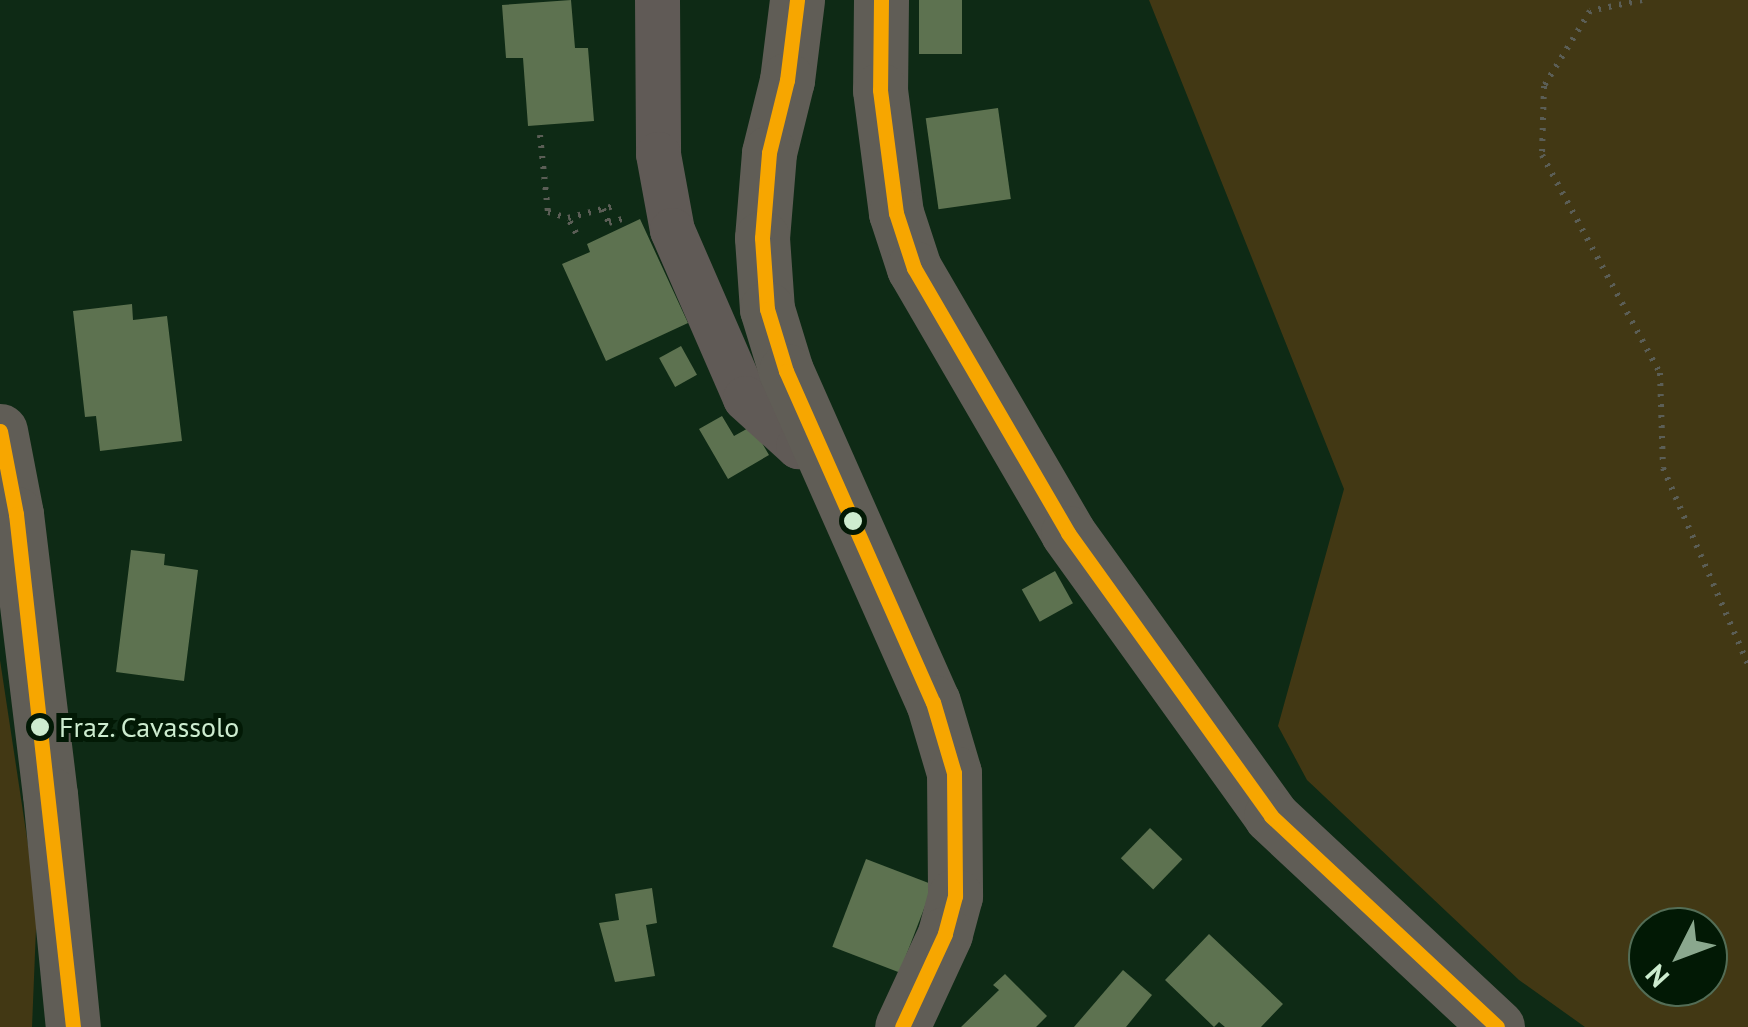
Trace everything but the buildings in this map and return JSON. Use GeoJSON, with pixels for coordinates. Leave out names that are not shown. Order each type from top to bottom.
{"type":"FeatureCollection","features":[{"type":"Feature","properties":{"kind":"main road"},"geometry":{"type":"LineString","coordinates":[[798,0],[787,80],[769,153],[762,238],[767,310],[786,371],[933,702],[954,773],[955,896],[945,934],[902,1027]]}},
{"type":"Feature","properties":{"kind":"main road"},"geometry":{"type":"LineString","coordinates":[[881,0],[880,90],[896,213],[914,268],[1058,516],[1271,816],[1497,1027]]}},
{"type":"Feature","properties":{"kind":"main road"},"geometry":{"type":"LineString","coordinates":[[0,431],[16,514],[48,775],[73,1027]]}},
{"type":"Feature","properties":{"kind":"street"},"geometry":{"type":"LineString","coordinates":[[656,0],[658,154],[672,230],[744,398],[798,446],[819,445]]}},
{"type":"Feature","properties":{"kind":"path"},"geometry":{"type":"LineString","coordinates":[[1642,0],[1590,11],[1544,86],[1542,155],[1660,373],[1662,468],[1748,664]]}},
{"type":"Feature","properties":{"kind":"path"},"geometry":{"type":"LineString","coordinates":[[540,135],[548,212],[568,218],[664,197]]}},
{"type":"Feature","properties":{"kind":"path"},"geometry":{"type":"LineString","coordinates":[[568,218],[576,233]]}},
{"type":"Feature","properties":{"kind":"shaded area"},"geometry":{"type":"Polygon","coordinates":[[[1149,0],[1748,0],[1748,1027],[1585,1027],[1519,980],[1307,780],[1278,726],[1344,489],[1149,0]]]}},
{"type":"Feature","properties":{"kind":"shaded area"},"geometry":{"type":"Polygon","coordinates":[[[0,660],[37,904],[32,1027],[0,1027],[0,660]]]}},
{"type":"Feature","properties":{"kind":"transit line"},"geometry":{"type":"LineString","coordinates":[[797,0],[787,80],[769,153],[762,238],[767,309],[786,371],[933,702],[954,773],[955,896],[945,934],[902,1027]]}},
{"type":"Feature","properties":{"kind":"transit line"},"geometry":{"type":"LineString","coordinates":[[881,0],[880,90],[896,213],[914,268],[1068,533],[1271,816],[1497,1027]]}},
{"type":"Feature","properties":{"kind":"transit line"},"geometry":{"type":"LineString","coordinates":[[0,431],[16,514],[73,1027]]}},
{"type":"Feature","properties":{"kind":"place","name":"Fraz. Cavassolo"},"geometry":{"type":"Point","coordinates":[40,727]}}]}
